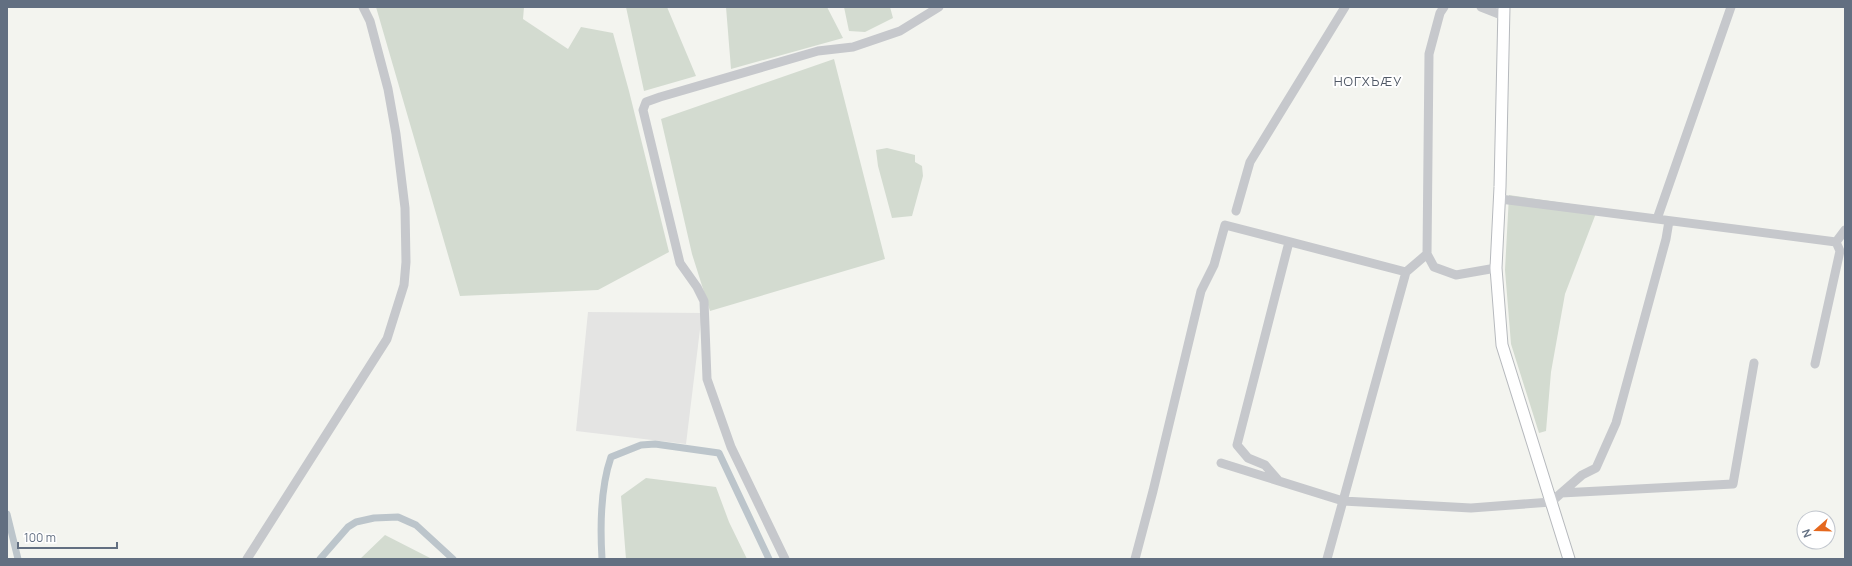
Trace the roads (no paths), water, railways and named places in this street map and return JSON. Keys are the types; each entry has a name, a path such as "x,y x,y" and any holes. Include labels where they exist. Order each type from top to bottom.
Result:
{"main road":[{"path":"1504,11 1500,199 1496,268 1502,344 1569,559"}],"street":[{"path":"247,559 387,339 404,285 406,262 405,208 396,134 388,89 370,21 363,7"},
{"path":"785,559 731,447 707,378 704,301 697,287 680,263 643,110 646,102 660,97 818,51 853,47 900,31 939,7"},
{"path":"1236,211 1250,162 1345,7"},
{"path":"1444,7 1440,14 1429,54 1427,254 1434,267 1456,275 1496,268"},
{"path":"1481,7 1504,11"},
{"path":"1657,219 1731,7"},
{"path":"1500,199 1836,242"},
{"path":"1221,463 1343,501 1471,508 1551,502 1582,476 1596,468 1616,422 1666,239 1669,221"},
{"path":"1135,559 1153,491 1201,291 1214,265 1225,225 1406,272"},
{"path":"1836,242 1845,230"},
{"path":"1278,481 1264,465 1248,458 1237,445 1289,242"},
{"path":"1815,364 1840,251 1836,242"},
{"path":"1327,559 1406,272 1427,254"},
{"path":"1561,494 1733,484 1754,363"}],"waterway":[{"path":"602,559 601,534 603,495 607,469 611,457 641,445 655,444 719,453 769,559"},
{"path":"7,514 18,559"},
{"path":"320,559 348,527 356,522 374,518 398,517 416,525 453,559"}],"district":[{"name":"НОГХЪÆУ","path":"1368,81"}]}
